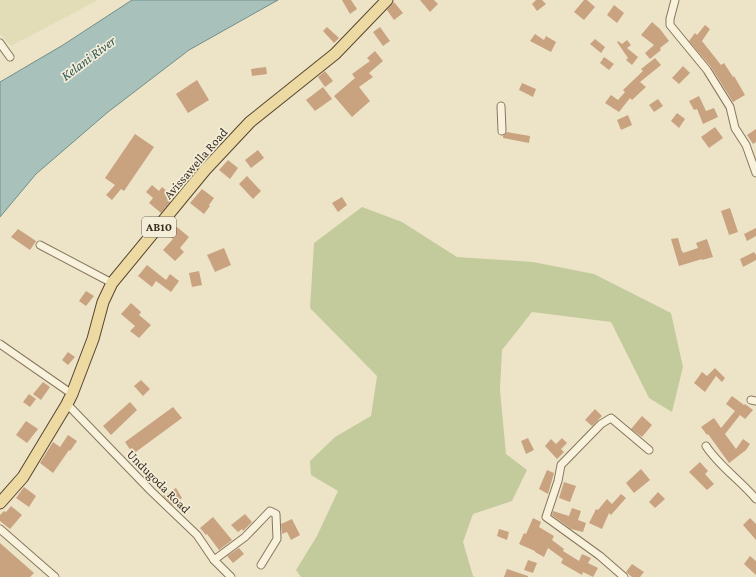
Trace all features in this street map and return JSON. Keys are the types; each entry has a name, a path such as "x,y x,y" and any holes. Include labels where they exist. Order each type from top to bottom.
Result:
{"main road":[{"name":"Avissawella Road","path":"0,504 23,477 67,404 93,339 103,302 112,283 205,170 250,122 335,54 387,0"}],"street":[{"path":"675,0 670,25 707,70 730,107 735,128 746,145 756,173"},
{"path":"0,43 10,57"},
{"path":"501,106 502,131"},
{"path":"40,245 112,283"},
{"path":"0,344 72,394"},
{"name":"Undugoda Road","path":"67,404 151,491 197,535 214,560 231,577"},
{"path":"624,577 600,556 546,517 558,481 561,465 601,424 611,418 649,450"},
{"path":"706,446 756,499"},
{"path":"214,560 245,537 270,511 276,514 277,539 261,565"},
{"path":"0,529 55,577"}],"shaded area":[{"path":"0,0 98,0 11,46 0,34"}],"green space":[{"path":"362,207 402,222 457,257 533,262 594,274 671,313 683,367 672,412 649,398 611,322 532,312 502,350 500,390 506,454 527,470 512,501 473,514 463,542 473,576 475,577 301,577 296,570 317,536 338,491 311,475 310,461 335,437 371,416 377,376 310,308 314,243"}],"water":[{"name":"Kelani River","path":"132,0 278,0 189,50 108,112 36,174 0,217 0,82 63,45"}],"building":[{"path":"342,0 351,0 357,9 350,14"},
{"path":"420,0 434,0 438,4 430,12"},
{"path":"536,0 542,0 546,4 537,11 532,4"},
{"path":"584,0 587,0 595,7 584,20 574,12"},
{"path":"394,2 403,13 394,20 387,10"},
{"path":"614,5 624,13 617,23 607,15"},
{"path":"652,22 660,29 669,41 650,59 645,53 654,45 641,35"},
{"path":"705,25 710,29 702,41 721,65 724,63 733,77 734,76 745,95 733,102 711,67 689,41 695,33 697,35"},
{"path":"327,27 339,38 334,43 323,31"},
{"path":"380,27 390,41 383,46 373,32"},
{"path":"535,34 544,40 546,36 556,42 551,52 530,41"},
{"path":"595,39 605,47 601,53 590,44"},
{"path":"627,40 631,45 627,48 638,57 632,65 626,60 628,58 617,42 618,41 622,44"},
{"path":"375,51 383,61 369,73 373,77 359,87 370,101 352,117 334,96 355,78 352,74 370,61 367,58"},
{"path":"604,57 614,64 609,70 600,63"},
{"path":"655,58 661,65 640,82 646,87 632,100 630,98 619,112 605,103 611,95 618,100 625,92 623,90 643,71 641,69"},
{"path":"683,66 690,73 679,84 672,78"},
{"path":"266,67 267,74 252,76 251,69"},
{"path":"325,71 333,81 325,87 318,77"},
{"path":"197,80 209,100 188,113 176,94"},
{"path":"522,83 536,89 533,97 519,90"},
{"path":"323,87 332,99 315,111 306,100"},
{"path":"699,96 706,111 714,108 718,117 703,124 697,109 694,110 689,101"},
{"path":"658,99 663,106 654,112 649,105"},
{"path":"677,113 685,119 679,128 671,121"},
{"path":"628,115 632,125 621,130 617,120"},
{"path":"715,127 723,138 709,148 701,137"},
{"path":"756,129 756,142 753,144 747,135"},
{"path":"507,132 530,136 529,143 503,138"},
{"path":"135,134 154,147 124,191 121,189 112,200 106,195 115,185 105,178"},
{"path":"258,150 264,158 251,168 245,160"},
{"path":"228,160 238,168 230,179 219,170"},
{"path":"247,176 261,191 253,199 239,184"},
{"path":"152,185 159,191 162,187 174,197 161,213 149,203 153,198 146,192"},
{"path":"202,189 214,198 204,214 190,203"},
{"path":"342,197 347,205 338,212 332,203"},
{"path":"730,208 738,232 729,235 721,211"},
{"path":"177,227 189,237 180,248 184,252 175,261 163,250 173,239 169,236"},
{"path":"756,228 756,236 747,241 744,234"},
{"path":"18,229 36,241 30,250 11,237"},
{"path":"678,238 683,253 698,248 696,243 707,239 713,257 679,266 671,239"},
{"path":"224,248 231,265 215,272 207,255"},
{"path":"754,252 756,255 756,260 743,267 740,259"},
{"path":"147,265 166,280 170,274 179,281 171,292 156,281 152,287 138,276"},
{"path":"199,271 202,285 192,287 189,273"},
{"path":"86,291 94,296 86,306 79,301"},
{"path":"131,303 141,312 139,315 151,325 139,338 130,331 135,326 121,314"},
{"path":"68,352 75,357 68,365 62,360"},
{"path":"715,368 725,378 722,382 716,376 705,392 694,383 702,372 707,376"},
{"path":"141,380 150,389 143,396 134,386"},
{"path":"43,382 50,387 41,400 33,394"},
{"path":"29,394 36,399 30,407 23,402"},
{"path":"732,396 753,410 745,419 740,415 725,434 736,449 743,439 750,444 746,450 729,463 708,434 707,435 701,427 714,418 721,428 735,411 726,404"},
{"path":"130,402 137,410 111,435 103,426"},
{"path":"173,407 182,418 133,454 125,442"},
{"path":"595,409 602,416 592,426 585,420"},
{"path":"642,416 652,425 642,437 631,429"},
{"path":"26,421 38,429 27,443 16,435"},
{"path":"68,435 77,441 53,473 40,463 53,442 60,447"},
{"path":"528,438 534,450 526,454 521,441"},
{"path":"562,438 567,443 561,449 564,452 557,459 545,446 551,439 556,444"},
{"path":"700,462 708,471 705,474 714,484 707,490 689,472"},
{"path":"641,469 650,480 634,493 626,483"},
{"path":"547,470 554,473 548,494 539,489"},
{"path":"564,482 576,486 570,502 559,498"},
{"path":"24,487 36,496 29,507 16,498"},
{"path":"176,488 182,498 172,505 163,496"},
{"path":"658,492 665,499 655,508 649,502"},
{"path":"621,494 626,498 611,515 609,513 602,529 589,523 596,509 598,510 607,499 612,504"},
{"path":"11,506 22,515 10,529 0,521 0,515 4,511 6,512"},
{"path":"572,508 581,511 578,520 586,523 583,532 571,529 552,515 553,511 569,516"},
{"path":"245,514 252,522 243,531 242,529 238,532 231,525"},
{"path":"213,517 232,540 219,550 207,534 206,535 200,528"},
{"path":"533,518 541,522 539,527 554,536 552,540 564,549 563,551 579,561 582,554 591,558 588,563 598,568 593,577 583,572 582,575 561,563 563,559 548,548 544,557 519,544 524,533 526,534"},
{"path":"750,518 756,524 756,540 743,525"},
{"path":"292,519 300,535 291,540 287,532 282,534 281,524"},
{"path":"499,529 509,532 507,540 497,536"},
{"path":"0,543 34,573 30,577 0,577"},
{"path":"239,548 244,554 233,563 227,556"},
{"path":"750,556 756,561 756,575 744,564"},
{"path":"528,560 537,563 533,573 524,570"},
{"path":"632,564 644,572 640,577 632,577 626,572"},
{"path":"507,569 528,576 528,577 504,577"}]}
